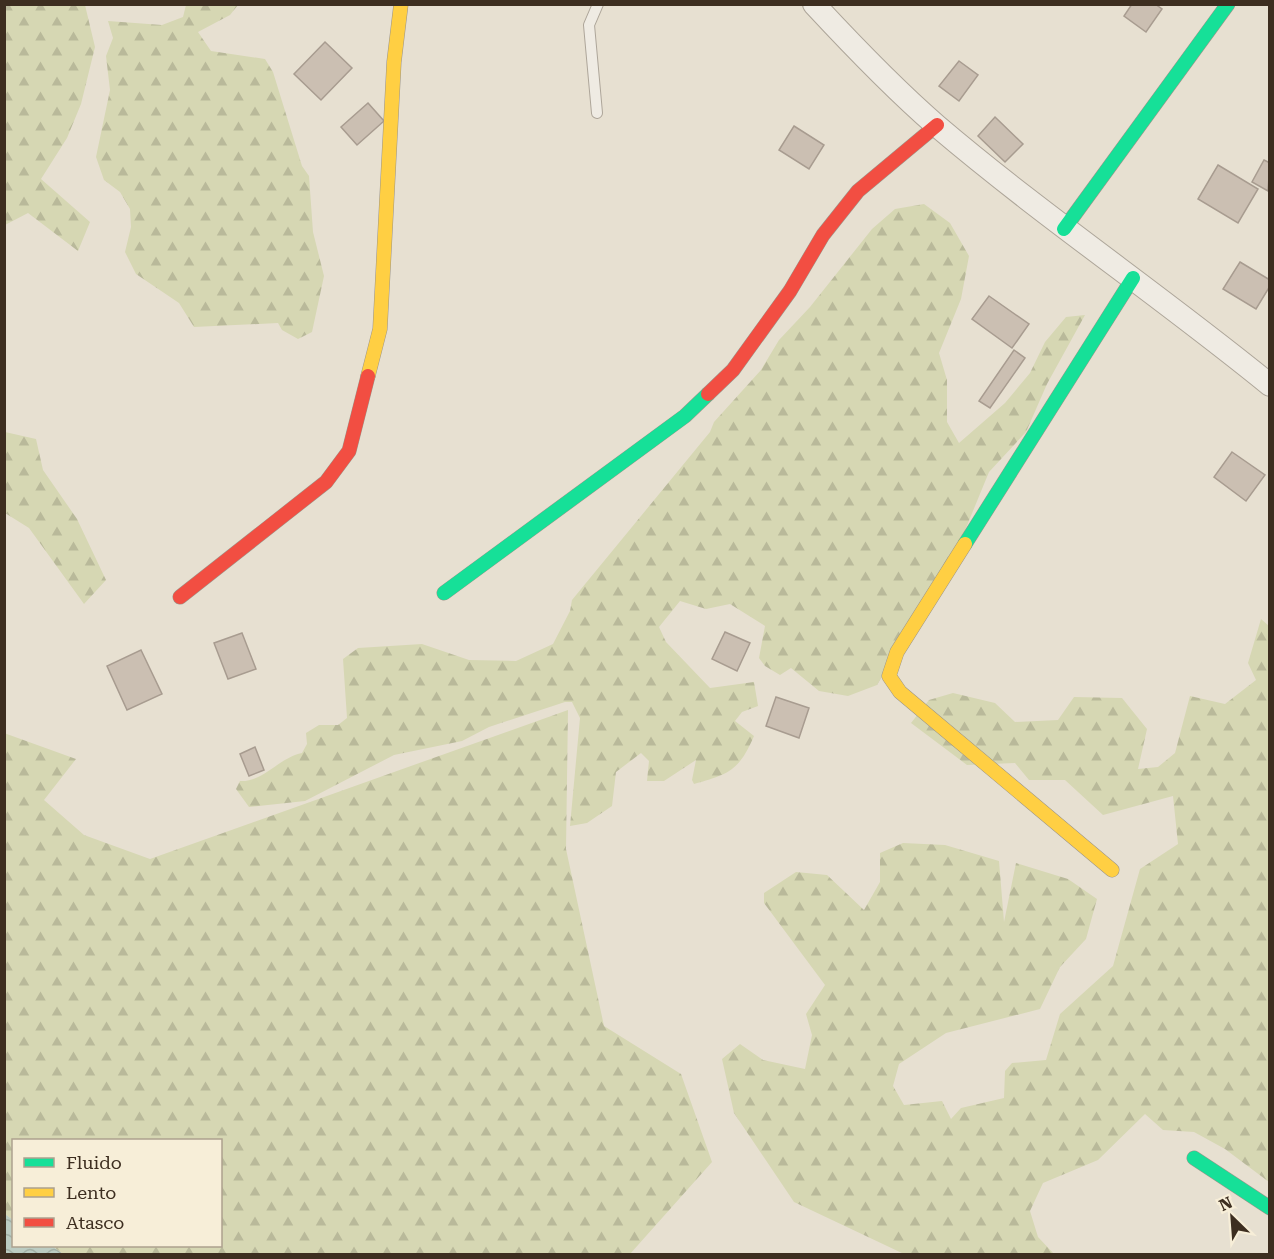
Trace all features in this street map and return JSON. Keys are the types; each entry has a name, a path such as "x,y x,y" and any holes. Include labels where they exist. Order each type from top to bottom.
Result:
{"street":[{"path":"180,597 326,482 349,451 380,329 393,62 401,4"},
{"path":"814,4 883,78 937,125 1064,229 1133,278 1269,385"},
{"path":"1064,229 1228,4"},
{"path":"444,593 685,416 733,370 790,291 823,235 858,191 937,125"},
{"path":"1112,870 900,692 889,676 897,652 1133,278"},
{"path":"1194,1158 1269,1208"}],"lane":[{"path":"597,113 589,25 598,4"}],"green space":[{"path":"5,4 85,5 95,47 81,104 67,138 41,179 90,222 78,251 28,213 5,225"},
{"path":"186,5 238,5 230,15 198,32 211,51 265,59 273,72 302,166 309,176 313,232 324,276 312,332 298,339 282,330 278,323 194,327 179,303 136,274 125,252 131,227 130,209 120,192 104,180 96,157 110,90 106,56 113,38 108,21 162,25 183,17"},
{"path":"924,204 950,223 969,256 961,299 939,353 947,380 947,422 959,443 1005,403 1030,373 1045,342 1066,317 1085,315 1047,384 1026,432 989,472 959,545 877,685 848,696 819,691 791,668 780,675 765,666 759,658 765,626 730,604 706,609 680,601 659,627 666,642 710,688 754,682 758,706 742,712 735,721 754,736 738,764 724,774 694,784 692,780 696,760 664,781 647,781 649,761 641,753 616,772 612,806 587,823 570,826 580,718 572,702 565,702 489,727 462,741 394,755 305,801 249,807 236,789 240,781 256,778 302,753 307,744 306,733 319,725 338,725 347,718 343,659 358,648 422,644 469,660 516,661 553,644 570,611 572,600 710,432 714,422 761,370 779,340 810,307 872,229 895,209"},
{"path":"5,432 36,439 43,470 77,519 106,580 84,604 29,528 5,513"},
{"path":"1261,619 1269,626 1269,1182 1225,1149 1194,1132 1163,1130 1145,1114 1098,1160 1043,1183 1030,1211 1038,1237 1054,1254 904,1254 794,1202 734,1113 722,1059 740,1044 763,1060 805,1069 812,1035 806,1014 825,985 764,903 764,893 796,872 827,875 864,910 880,882 880,853 903,843 945,845 999,861 1004,922 1016,863 1068,879 1097,899 1086,939 1060,967 1040,1009 946,1033 899,1064 893,1086 904,1105 942,1101 951,1119 961,1108 1004,1098 1005,1071 1012,1063 1046,1060 1060,1014 1113,966 1140,869 1178,844 1173,796 1103,815 1065,780 1029,780 1015,763 967,765 911,723 929,700 953,693 995,703 1015,722 1058,720 1074,697 1122,698 1147,729 1138,769 1158,767 1175,753 1190,696 1225,704 1256,680 1248,663"},
{"path":"568,710 566,849 604,1026 681,1074 712,1162 630,1254 63,1254 53,1247 222,1247 222,1139 12,1139 12,1219 5,1214 4,733 76,759 44,800 84,835 150,859"}],"water":[{"path":"5,1214 12,1219 12,1247 53,1247 63,1254 5,1254"}],"building":[{"path":"1132,4 1155,4 1162,9 1146,32 1124,16"},
{"path":"325,42 352,68 321,100 294,74"},
{"path":"959,61 978,75 959,101 939,86"},
{"path":"368,103 384,121 357,145 341,127"},
{"path":"995,117 1023,144 1005,162 978,136"},
{"path":"794,126 824,145 809,169 779,150"},
{"path":"1264,160 1270,163 1268,191 1252,182"},
{"path":"1218,165 1258,189 1238,223 1198,199"},
{"path":"1240,262 1270,280 1270,286 1256,309 1223,289"},
{"path":"989,296 1029,324 1012,348 972,319"},
{"path":"1014,350 1025,358 990,408 979,401"},
{"path":"1232,452 1265,475 1246,501 1214,477"},
{"path":"725,632 750,643 737,671 712,659"},
{"path":"242,633 256,669 228,679 214,643"},
{"path":"141,650 162,694 127,710 107,666"},
{"path":"776,697 809,708 799,738 766,726"},
{"path":"255,747 264,770 249,776 240,754"}],"traffic: fast":[{"path":"1064,229 1228,4"},
{"path":"965,544 1133,278"},
{"path":"444,593 685,416 708,394"},
{"path":"1194,1158 1270,1208"}],"traffic: slow":[{"path":"368,376 380,329 394,62 401,4"},
{"path":"965,544 897,652 889,676 900,692 1112,870"}],"traffic: jam":[{"path":"708,394 733,370 790,291 823,235 858,191 937,125"},
{"path":"180,597 326,482 349,451 368,376"}]}
